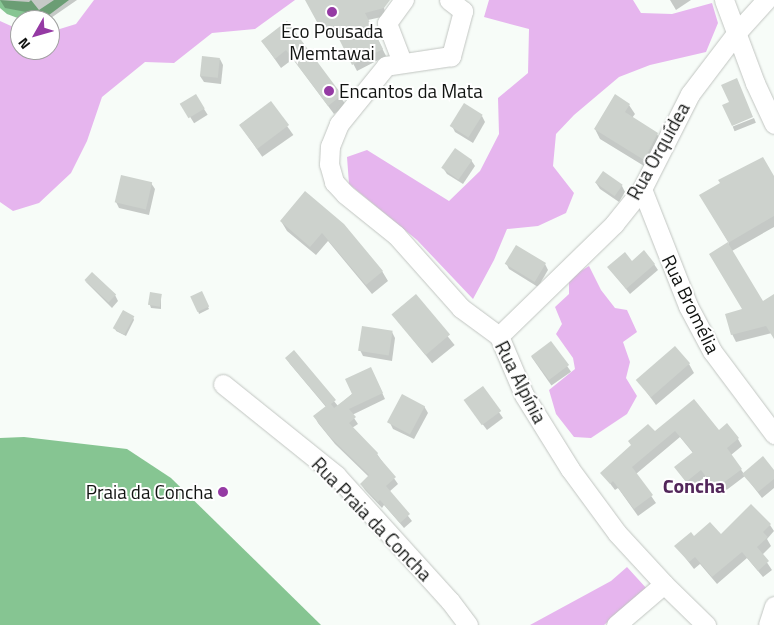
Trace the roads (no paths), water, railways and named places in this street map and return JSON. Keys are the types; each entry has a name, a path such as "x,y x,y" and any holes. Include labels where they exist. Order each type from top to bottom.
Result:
{"street":[{"path":"402,62 386,24 404,0"},
{"name":"Rua Alpínia","path":"449,0 463,11 451,56 402,62 386,66 339,124 330,146 329,164 334,182 345,194 396,235 461,308 499,336 524,396 570,469 617,533 664,584 706,625"},
{"path":"724,0 755,83 774,124"},
{"name":"Rua Orquídea","path":"499,336 614,224 642,189 690,94 736,32 766,0"},
{"name":"Rua Bromélia","path":"642,189 688,306 712,351 774,434"},
{"name":"Rua Praia da Concha","path":"223,384 336,476 450,601 468,625"},
{"path":"616,625 664,584"},
{"path":"768,625 774,606"}],"place":[{"name":"Eco Pousada Memtawai","path":"332,12"},
{"name":"Encantos da Mata","path":"329,91"},
{"name":"Praia da Concha","path":"223,492"}],"district":[{"name":"Concha","path":"694,485"}]}
